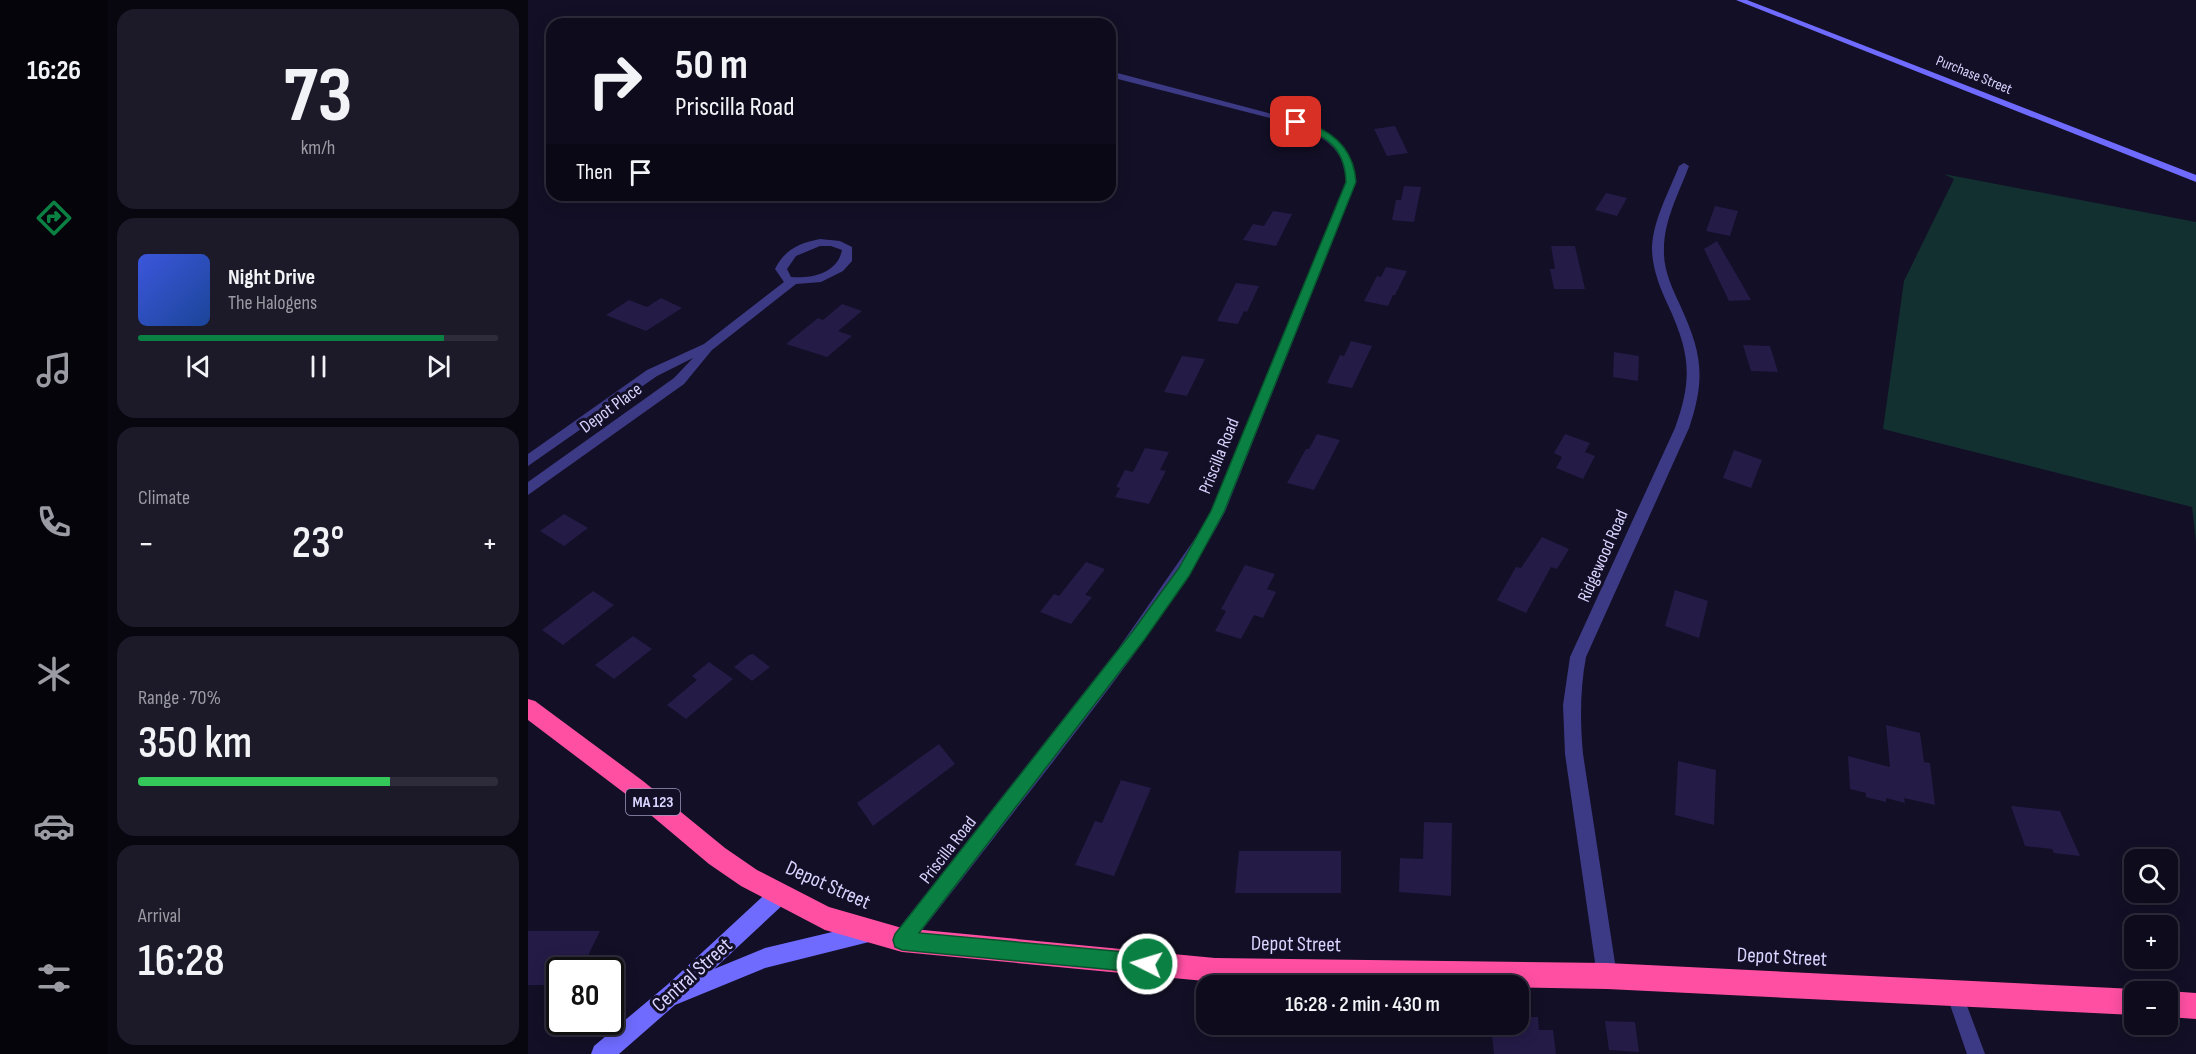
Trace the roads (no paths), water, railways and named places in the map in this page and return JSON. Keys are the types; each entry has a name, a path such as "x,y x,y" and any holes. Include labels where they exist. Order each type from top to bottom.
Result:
{"highway":[{"name":"Depot Street","path":"528,708 635,788 749,878 825,918 902,940 1215,970 1607,976 2124,1002"},
{"path":"2178,1005 2196,1006"}],"street":[{"name":"Purchase Street","path":"1740,0 2196,179"},
{"name":"Priscilla Road","path":"902,940 1130,647 1196,551 1218,512 1351,182 1350,165 1342,151 1332,139 1316,129 1116,76"},
{"name":"Ridgewood Road","path":"1607,976 1574,754 1571,717 1572,685 1578,657 1682,428 1695,390 1695,356 1663,281 1658,249 1659,236 1684,166"},
{"name":"Depot Place","path":"528,461 652,373 674,360 708,346 793,281 817,279 839,269 846,261 848,249 828,243 798,250 785,259 781,269 786,279 793,281"},
{"name":"Depot Place","path":"528,490 679,381 695,365 708,346"},
{"name":"Central Street","path":"602,1054 663,1002 780,894"},
{"path":"663,1002 765,958 871,932"}],"lane":[{"path":"1954,993 1976,1054"}]}
